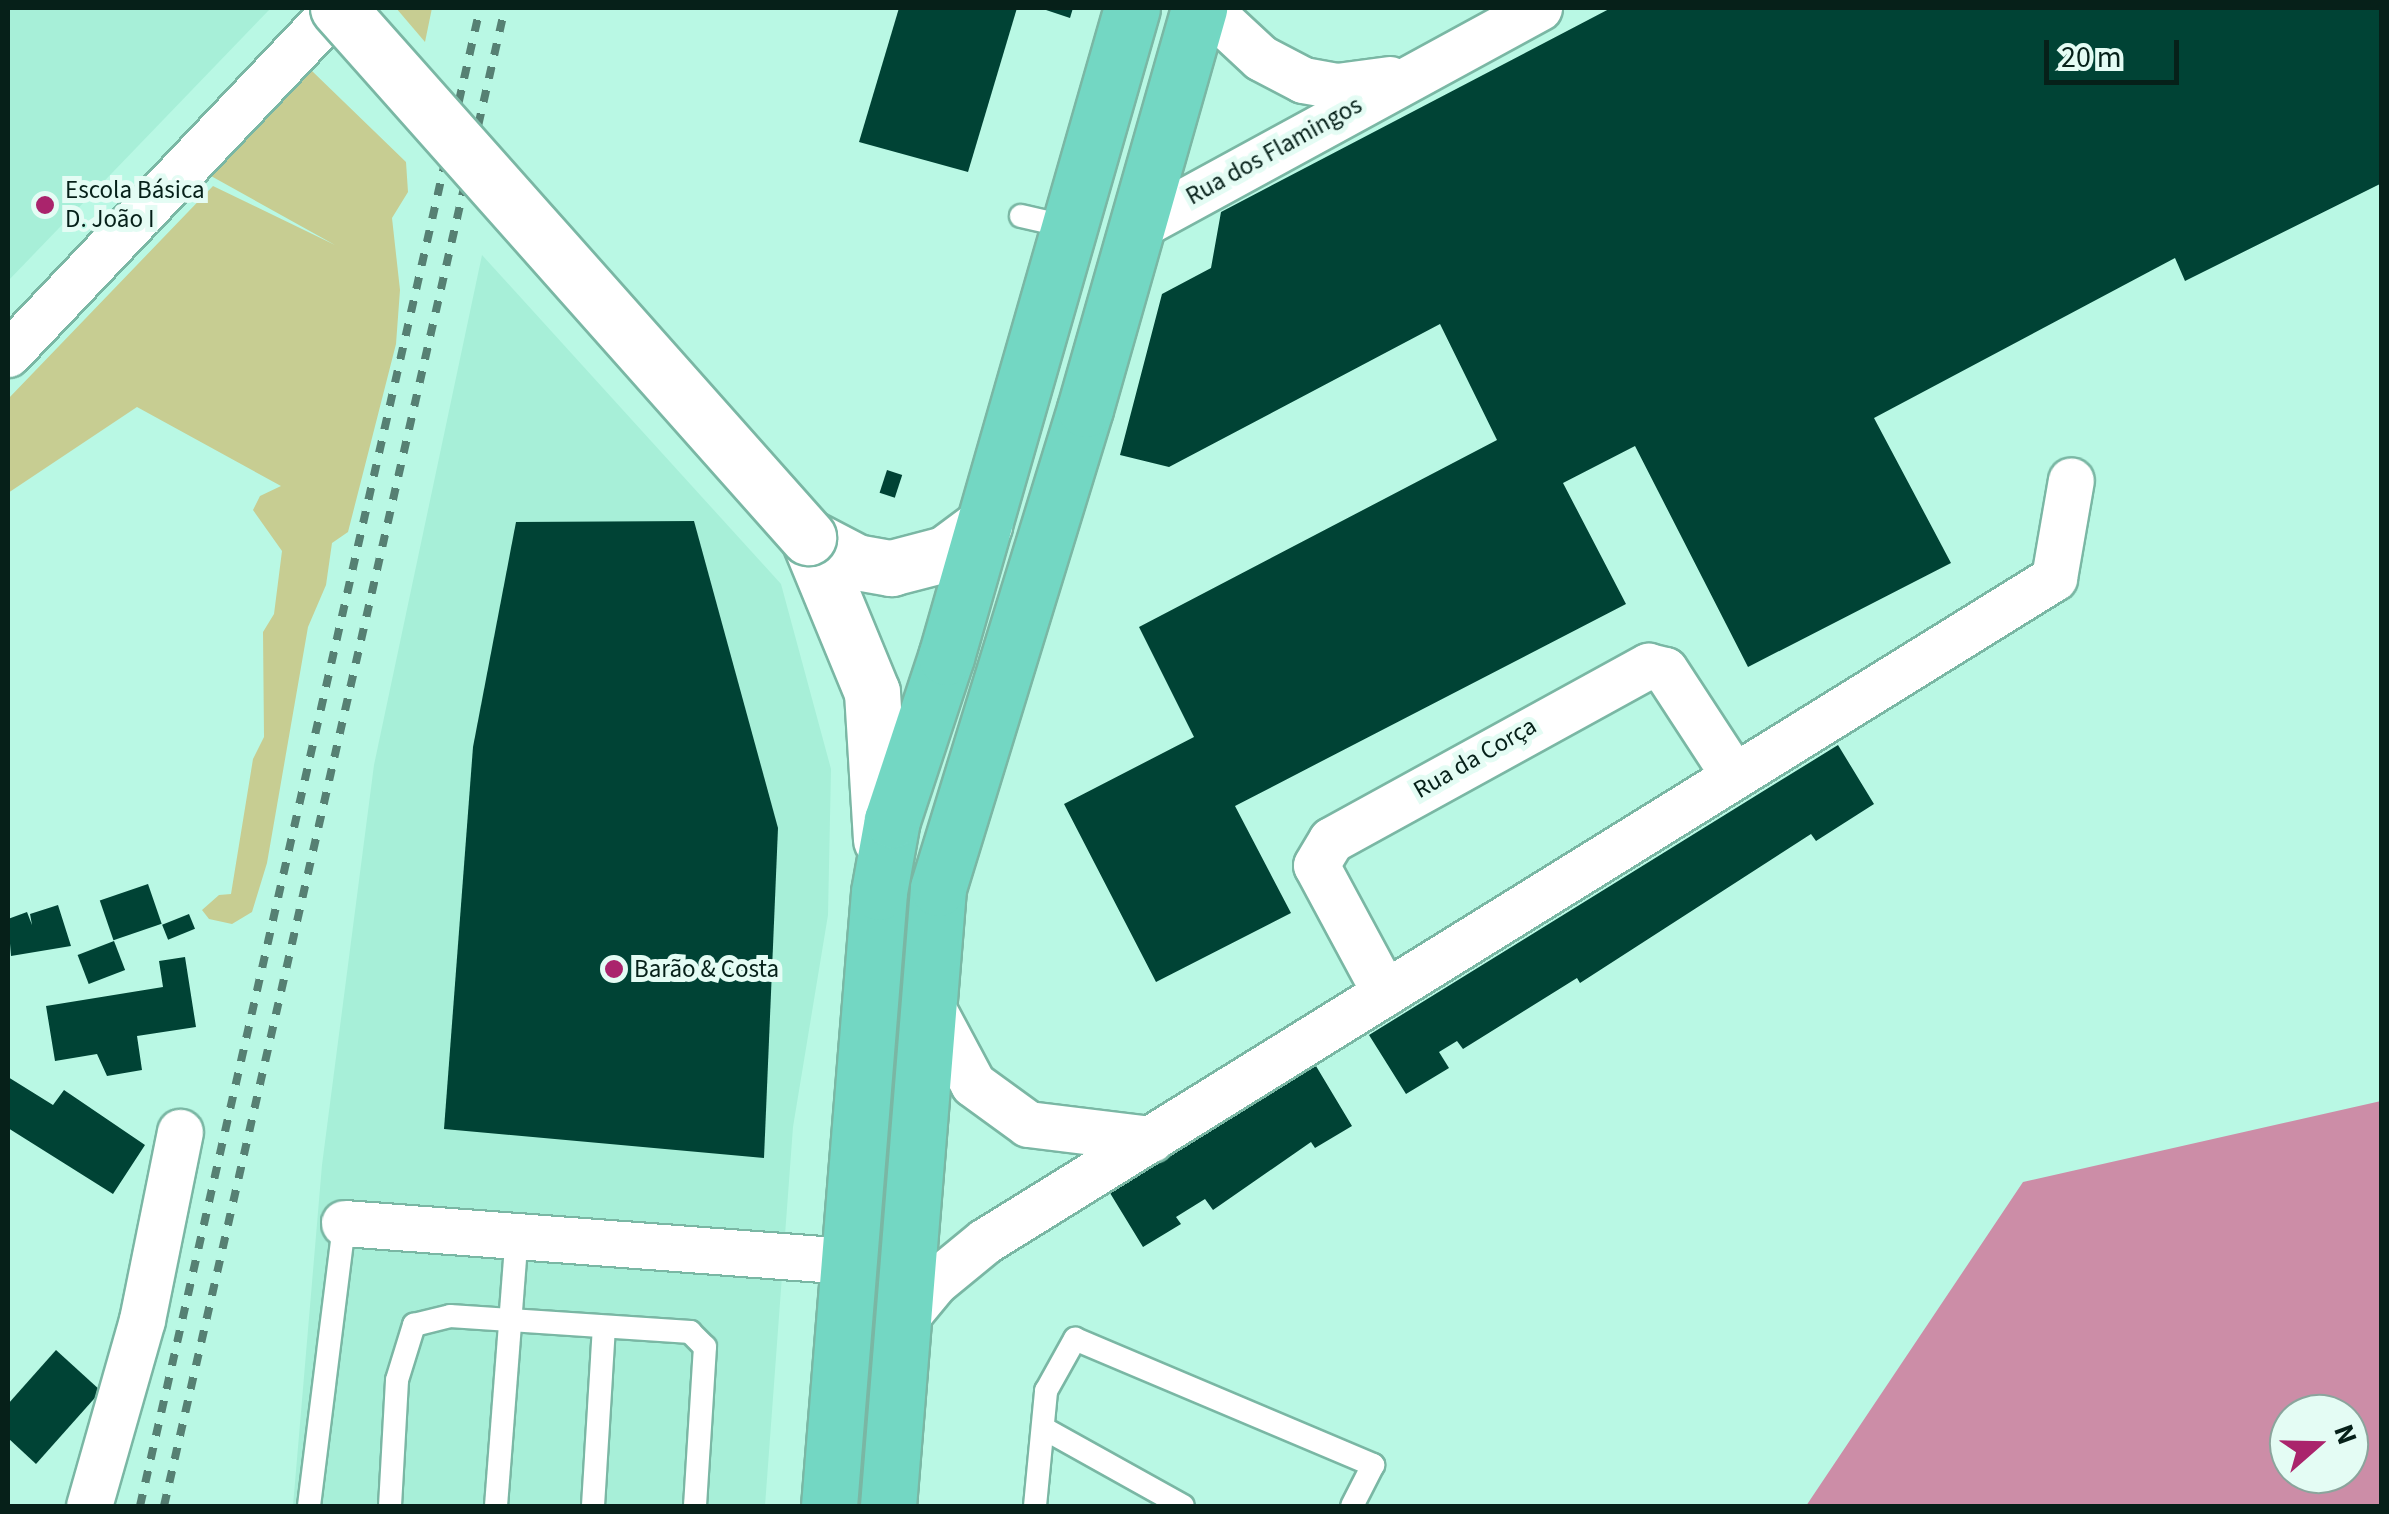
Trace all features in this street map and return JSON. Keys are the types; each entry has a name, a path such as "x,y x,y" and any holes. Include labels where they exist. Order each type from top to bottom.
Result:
{"main road":[{"path":"337,8 808,537 872,692 883,792 879,892 829,1506"},
{"path":"879,892 892,820 984,525 1045,222 1132,8"},
{"path":"888,1506 930,930 960,805 1200,8"},
{"path":"808,537 856,562 891,568 933,560 984,525"}],"street":[{"path":"8,354 337,8"},
{"name":"Rua dos Flamingos","path":"1218,8 1220,21 1261,58 1302,80 1337,86 1412,76"},
{"name":"Rua dos Flamingos","path":"1137,227 1538,8"},
{"path":"902,1322 953,1264 2054,578 2070,480"},
{"name":"Rua da Corça","path":"1385,994 1316,865 1331,840 1648,666 1665,670 1734,776"},
{"path":"925,994 973,1084 1028,1124 1151,1139"},
{"path":"90,1506 142,1320 180,1132"},
{"path":"344,1223 848,1262"}],"lane":[{"path":"309,1506 344,1223"},
{"path":"496,1506 517,1236"},
{"path":"390,1506 398,1380 414,1325 450,1316 509,1323 690,1332 705,1347 695,1506"},
{"path":"593,1506 604,1328"},
{"path":"1035,1506 1046,1392 1075,1339 1373,1465 1352,1506"},
{"path":"1043,1428 1183,1506"}],"shaded area":[{"name":"Escola Básica D. João I","path":"8,8 269,10 8,281"},
{"path":"396,8 432,8 425,42"},
{"path":"312,71 406,162 408,192 392,218 400,290 396,344 348,532 332,543 326,585 308,627 267,863 252,912 232,924 209,919 202,910 219,895 231,894 253,759 264,737 263,632 274,614 282,551 253,510 260,496 281,486 137,407 8,493 8,399 213,186 335,245 211,176"},
{"path":"482,255 781,584 831,769 828,915 793,1127 765,1506 293,1506 322,1165 374,765"},
{"path":"2381,1101 2381,1506 1806,1506 2023,1182"}],"building":[{"path":"899,8 1017,8 968,172 859,142"},
{"path":"1040,8 1073,8 1070,18"},
{"path":"1611,8 2382,8 2382,183 2185,281 2175,258 1874,418 1951,563 1748,667 1635,446 1563,483 1626,604 1235,806 1291,913 1156,982 1064,804 1194,737 1139,627 1497,440 1440,324 1169,467 1120,455 1162,294 1211,268 1221,212"},
{"path":"887,470 902,475 895,498 880,493"},
{"name":"Barão & Costa","path":"694,521 778,828 764,1158 444,1129 473,747 516,522"},
{"path":"1838,745 1874,804 1816,841 1811,834 1580,983 1577,978 1463,1049 1457,1041 1439,1052 1449,1068 1406,1094 1369,1035"},
{"path":"148,884 162,924 113,940 100,901"},
{"path":"58,905 71,946 11,956 8,919 27,912 32,925 30,914"},
{"path":"189,914 195,929 168,940 162,925"},
{"path":"114,941 125,970 89,984 78,955"},
{"path":"185,957 196,1027 137,1036 142,1070 107,1076 97,1054 55,1061 46,1006 163,987 159,961"},
{"path":"1316,1066 1352,1126 1315,1148 1311,1142 1213,1210 1205,1199 1176,1217 1181,1224 1143,1247 1110,1193"},
{"path":"8,1077 53,1105 64,1090 145,1145 113,1194 8,1128"},
{"path":"56,1350 101,1391 36,1464 8,1438 8,1404"}],"railway":[{"path":"140,1506 480,8"},
{"path":"164,1506 505,8"}],"place":[{"name":"Escola Básica D. João I","path":"45,205"},
{"name":"Barão & Costa","path":"614,969"}]}
